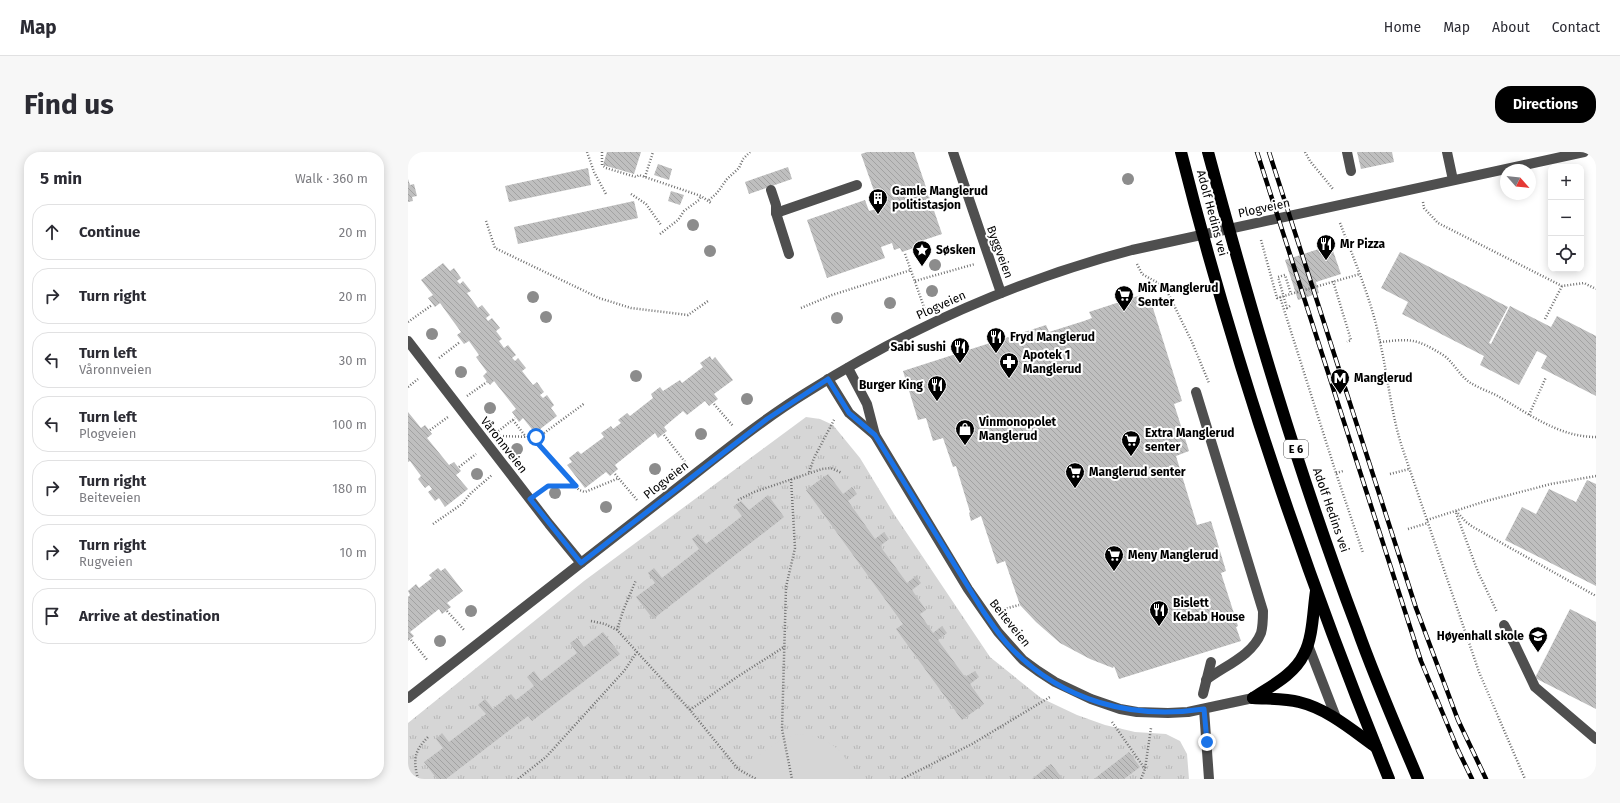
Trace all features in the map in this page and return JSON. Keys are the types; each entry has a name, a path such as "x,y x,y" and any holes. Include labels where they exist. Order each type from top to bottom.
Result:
{"highway":[{"name":"Adolf Hedins vei","path":"1181,152 1229,326 1251,399 1316,589 1389,779"},
{"name":"Adolf Hedins vei","path":"1208,152 1255,322 1320,523 1356,628 1418,779"},
{"name":"E 6","path":"1253,698 1289,673 1304,655 1308,645 1316,589"},
{"path":"1253,698 1298,701 1324,711 1376,747"}],"street":[{"name":"Byggveien","path":"953,152 1001,293"},
{"path":"1347,152 1351,171"},
{"path":"1447,152 1453,180"},
{"name":"Plogveien","path":"408,698 767,419 828,379 896,341 1001,293 1070,268 1132,250 1584,152"},
{"path":"776,213 857,186"},
{"path":"771,190 776,205 776,213 789,254"},
{"name":"Våronnveien","path":"408,341 455,404 581,563"},
{"name":"Beiteveien","path":"848,368 867,404 875,435 983,611 998,632 1023,660 1055,682 1075,693 1113,706 1137,712 1188,712 1253,698"},
{"name":"Beiteveien","path":"828,379 849,413 875,435"},
{"path":"1196,392 1263,611 1263,625 1255,643 1240,657 1217,671 1206,680"},
{"path":"1504,625 1535,687 1596,739"},
{"path":"1308,645 1337,720"},
{"path":"1203,694 1211,662"},
{"path":"1204,709 1209,779"}],"path":[{"path":"587,152 594,172 606,194"},
{"path":"602,152 602,165 606,168 636,177 639,175 701,196 710,202 727,179 739,168 743,159 750,152"},
{"path":"645,177 653,152"},
{"path":"1305,152 1310,161 1333,189"},
{"path":"1419,187 1424,208 1438,223 1562,286 1584,283 1596,289"},
{"path":"631,194 646,204 661,225"},
{"path":"660,234 678,220 684,211 699,200 701,196"},
{"path":"486,221 495,248 599,298 631,308 688,315 708,301"},
{"path":"1340,223 1372,310 1380,342 1396,427 1409,469 1479,672 1525,779"},
{"path":"1261,240 1277,298 1360,274"},
{"path":"1132,250 1142,274 1160,284 1168,292 1200,359 1211,388"},
{"path":"905,254 912,270 924,310"},
{"path":"915,281 975,264"},
{"path":"801,308 832,295 912,270"},
{"path":"1290,306 1287,308 1278,277 1285,275 1291,294"},
{"path":"1333,282 1351,340 1347,342"},
{"path":"1545,319 1562,286"},
{"path":"1280,297 1336,473 1364,552"},
{"path":"408,322 432,305"},
{"path":"1380,342 1411,340 1423,343 1446,356 1460,374 1469,382 1496,395 1528,415 1572,435 1596,437"},
{"path":"428,367 460,342"},
{"path":"408,387 420,377"},
{"path":"1528,415 1546,377"},
{"path":"455,404 487,382"},
{"path":"494,435 504,437 540,436 585,404"},
{"path":"714,404 733,426"},
{"path":"430,430 450,415"},
{"path":"808,473 814,458 835,418"},
{"path":"485,442 514,419 526,437"},
{"path":"664,436 686,462"},
{"path":"532,437 579,490 585,492 619,478"},
{"path":"459,467 478,452"},
{"path":"738,500 754,492 808,473 830,468 842,473"},
{"path":"1390,474 1409,469"},
{"path":"1336,473 1343,471"},
{"path":"433,524 462,504 471,493 494,473"},
{"path":"615,474 637,500"},
{"path":"1408,529 1456,511 1551,484 1596,476"},
{"path":"791,479 795,548 786,586 782,729 792,779"},
{"path":"530,499 548,486 576,486"},
{"path":"1456,511 1473,527 1596,596"},
{"path":"1456,511 1478,572 1504,625"},
{"path":"617,630 636,580"},
{"path":"1001,610 1019,605"},
{"path":"448,611 465,631"},
{"path":"591,621 605,624 617,630 690,710 738,769 756,779"},
{"path":"411,640 428,661"},
{"path":"690,710 736,677 784,646"},
{"path":"518,779 546,757 624,671 637,652"},
{"path":"902,779 972,744 1050,697"},
{"path":"1112,722 1145,769"},
{"path":"1141,779 1145,769 1151,728"},
{"path":"418,779 414,764 417,750 429,736"}],"green space":[{"path":"806,417 820,419 833,425 860,458 894,514 990,657 1041,698 1077,715 1105,725 1135,732 1166,734 1180,741 1187,754 1189,779 408,779 408,723 584,581"},
{"path":"799,734 821,739 838,749 849,765 849,779 728,779 738,769 784,738"}],"building":[{"path":"607,152 641,152 634,174 603,165"},
{"name":"Gamle Manglerud politistasjon","path":"867,152 914,152 942,234 924,240 925,244 902,252 900,248 894,250 892,243 881,247 885,258 827,278 807,220 865,200 869,211 880,208 861,154"},
{"path":"1357,152 1392,152 1394,162 1361,169"},
{"path":"658,164 672,169 669,180 654,175"},
{"path":"788,167 792,179 749,194 745,182"},
{"path":"588,168 591,185 509,202 505,186"},
{"path":"408,179 410,185 414,184 417,196 412,197 413,201 408,202"},
{"path":"671,191 684,195 680,205 668,201"},
{"path":"634,201 638,218 518,244 514,227"},
{"path":"1331,245 1341,274 1316,282 1319,293 1298,300 1285,260"},
{"path":"1400,252 1508,307 1489,343 1491,344 1510,306 1551,327 1557,316 1596,336 1596,396 1541,368 1547,356 1537,351 1519,385 1480,365 1484,356 1402,314 1408,302 1381,288"},
{"path":"443,263 450,271 454,268 461,278 457,281 460,284 463,281 471,291 467,293 478,308 482,305 490,315 486,318 488,321 492,318 500,328 496,331 502,339 499,341 504,348 508,345 516,355 512,358 515,361 518,358 526,368 522,371 533,385 537,382 544,392 540,395 543,398 547,395 554,405 551,408 557,416 535,433 523,418 519,422 512,412 516,409 494,381 490,385 483,376 487,372 476,357 479,355 469,341 464,344 457,335 461,332 440,303 435,307 428,298 433,295 421,280"},
{"name":"Manglerud senter","path":"1141,295 1145,307 1152,305 1182,401 1174,404 1189,451 1176,456 1197,525 1211,521 1226,571 1221,573 1238,626 1236,627 1241,641 1119,679 1114,666 1113,668 1090,659 1060,643 1036,622 1020,605 1005,561 997,564 981,516 971,521 970,512 956,466 953,467 943,438 933,441 926,418 918,420 903,371 1046,325 1049,332 1084,321 1092,318 1089,312"},
{"path":"710,356 712,360 715,357 733,380 714,394 718,399 709,406 705,401 687,415 683,411 664,427 667,431 658,438 655,433 615,465 618,469 610,476 606,472 585,488 567,465 572,462 569,458 578,451 581,454 604,437 601,433 611,426 613,429 621,423 618,420 627,413 630,416 653,398 651,394 660,387 663,391 680,380 682,383 703,367 700,363"},
{"path":"408,412 421,428 425,425 432,434 427,438 449,465 454,462 461,471 456,475 468,489 445,507 439,498 435,501 428,492 432,489 429,485 425,488 418,479 421,476 410,461 408,462"},
{"path":"828,474 843,494 852,487 857,494 848,501 875,539 884,532 889,539 880,546 907,583 916,576 921,583 912,590 926,610 920,614 933,633 942,626 947,633 938,640 965,677 975,671 979,677 970,684 984,704 962,720 896,629 903,624 806,490"},
{"path":"1587,480 1596,484 1596,586 1505,540 1522,507 1536,514 1549,489 1576,502"},
{"path":"768,495 784,517 653,619 636,597 655,583 648,573 654,568 662,578 699,549 692,539 698,534 706,544 742,516 734,506 741,501 749,510"},
{"path":"438,568 441,571 445,568 463,591 447,603 451,607 442,614 439,609 410,632 414,636 408,641 408,597 410,595 408,591 416,584 419,588 432,578 429,575"},
{"path":"1570,609 1596,622 1596,709 1535,678"},
{"path":"603,632 620,654 532,721 528,716 446,779 437,779 424,762 443,748 436,739 442,733 449,742 486,714 478,705 485,699 493,709 511,694 516,700 534,686 527,677 534,671 541,681 577,653 570,643 577,638 584,647"},
{"path":"1129,752 1140,767 1124,779 1094,779"},
{"path":"1051,764 1063,779 1032,779"}],"railway":[{"path":"1257,152 1421,661 1458,750 1472,779"},
{"path":"1269,152 1416,608 1458,720 1486,779"}],"place":[{"name":"Gamle Manglerud politistasjon","path":"878,215"},
{"name":"Mr Pizza","path":"1326,261"},
{"name":"Søsken","path":"922,267"},
{"name":"Mix Manglerud Senter","path":"1124,312"},
{"name":"Fryd Manglerud","path":"996,354"},
{"name":"Sabi sushi","path":"960,364"},
{"name":"Apotek 1 Manglerud","path":"1009,379"},
{"name":"Manglerud","path":"1340,395"},
{"name":"Burger King","path":"937,402"},
{"name":"Vinmonopolet Manglerud","path":"965,446"},
{"name":"Extra Manglerud senter","path":"1131,457"},
{"name":"Manglerud senter","path":"1075,489"},
{"name":"Meny Manglerud","path":"1114,572"},
{"name":"Bislett Kebab House","path":"1159,627"},
{"name":"Høyenhall skole","path":"1538,653"}],"route":[{"path":"536,437 532,437 576,486 548,486 530,499 581,563 767,419 828,379 849,413 875,435 968,589 998,632 1023,660 1055,682 1075,693 1105,704 1137,712 1152,713 1188,712 1204,709 1207,742"}]}
